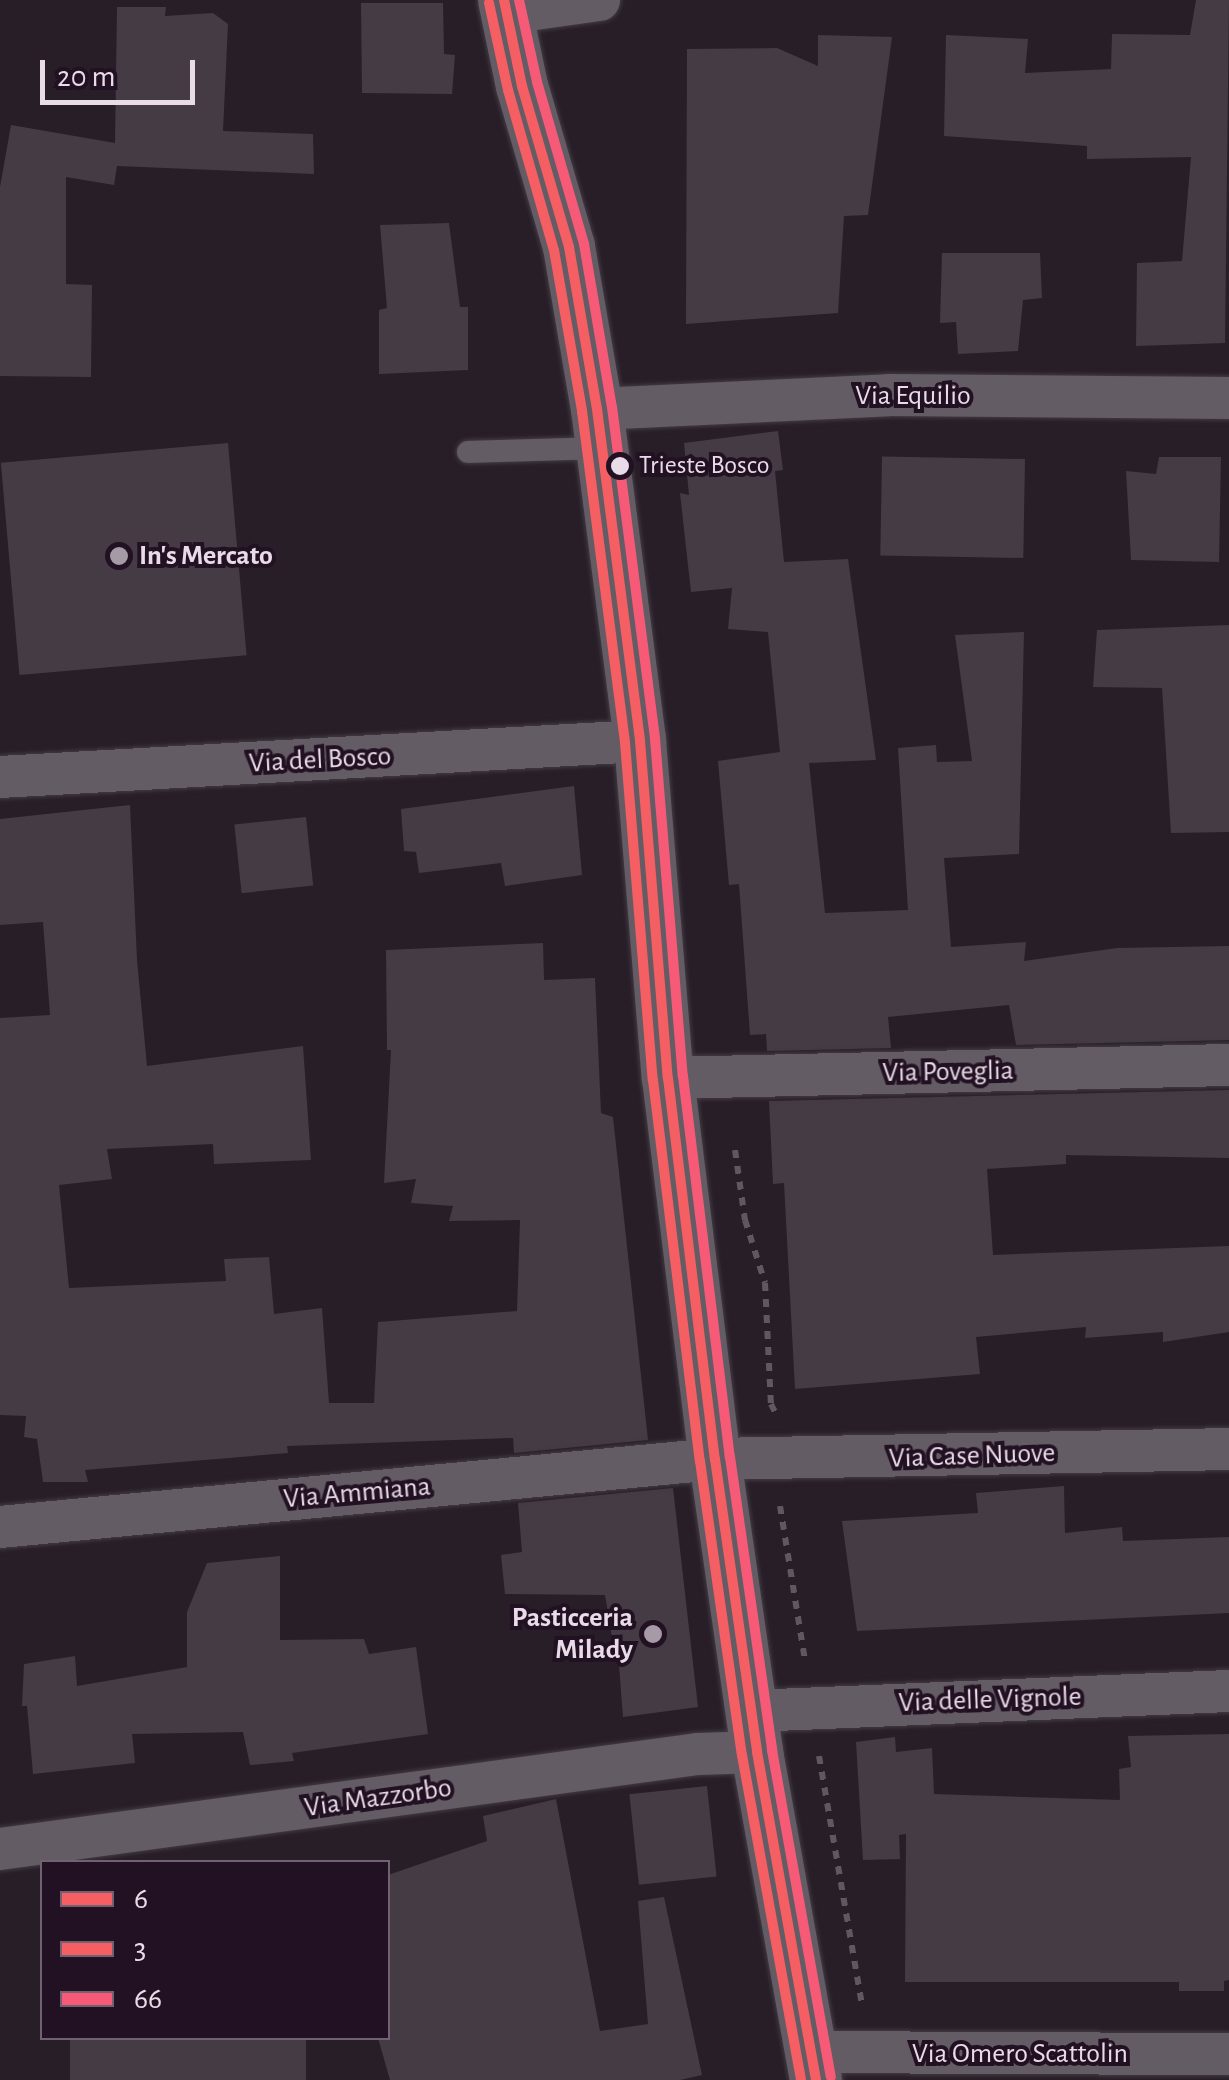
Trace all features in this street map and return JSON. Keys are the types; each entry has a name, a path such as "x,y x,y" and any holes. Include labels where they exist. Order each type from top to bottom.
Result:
{"street":[{"path":"600,0 506,6 522,86 569,246 599,429 640,740 668,1078 715,1459 755,1731 814,2066"},
{"name":"Via Equilio","path":"599,429 889,395 1229,398"},
{"name":"Via del Bosco","path":"0,777 640,740"},
{"name":"Via Poveglia","path":"668,1078 1229,1066"},
{"name":"Via Case Nuove","path":"715,1459 1229,1449"},
{"name":"Via Ammiana","path":"0,1528 715,1459"},
{"name":"Via delle Vignole","path":"755,1731 1229,1690"},
{"name":"Via Mazzorbo","path":"0,1849 698,1754 755,1731"},
{"name":"Via Omero Scattolin","path":"814,2066 1229,2054"}],"lane":[{"path":"468,452 599,429"}],"path":[{"path":"734,1143 745,1220 765,1283 771,1404 780,1418"},
{"path":"779,1501 806,1669"},
{"path":"818,1748 865,2015"}],"building":[{"path":"1196,0 1229,0 1225,343 1136,346 1137,263 1182,261 1191,157 1087,159 1087,146 944,136 946,35 1028,39 1025,73 1111,69 1112,34 1190,35"},
{"path":"361,3 443,3 444,54 455,55 452,94 362,93"},
{"path":"117,7 166,7 165,16 213,13 228,24 223,131 313,134 314,174 117,166 114,185 66,177 66,284 92,285 91,377 0,376 0,187 11,125 115,143"},
{"path":"818,35 892,37 868,215 844,216 838,313 686,324 687,49 777,48 818,66"},
{"path":"449,223 460,307 468,307 468,370 379,374 379,310 387,308 380,225"},
{"path":"942,253 1040,253 1042,298 1023,300 1018,351 958,354 956,322 940,323"},
{"path":"778,431 783,470 775,471 784,562 848,559 876,760 809,763 825,913 908,910 898,748 936,745 937,762 972,761 955,635 1024,632 1019,854 944,858 951,947 1026,942 1024,961 1117,948 1229,946 1229,1040 1016,1045 1009,1005 888,1017 891,1048 767,1051 766,1034 750,1035 739,884 729,885 718,761 780,752 768,632 728,629 732,588 691,592 680,493 689,495 684,443"},
{"name":"In's Mercato","path":"228,443 247,655 19,675 1,463"},
{"path":"882,457 1025,459 1023,558 880,555"},
{"path":"1159,457 1221,457 1219,562 1131,560 1126,471 1156,474"},
{"path":"1229,625 1229,832 1171,833 1162,688 1093,687 1097,630"},
{"path":"574,786 582,875 505,886 501,863 419,873 416,852 404,851 401,809"},
{"path":"130,805 137,960 147,1066 303,1046 311,1160 214,1164 213,1144 107,1149 112,1179 59,1185 69,1288 226,1281 224,1259 269,1257 274,1314 322,1308 329,1403 374,1403 378,1322 517,1311 520,1220 449,1221 453,1206 411,1203 416,1179 384,1183 391,1050 387,1050 386,950 543,943 544,980 595,978 601,1113 613,1117 648,1440 514,1453 513,1438 287,1446 288,1453 85,1470 88,1482 43,1482 37,1439 24,1437 26,1416 0,1415 0,1018 50,1015 43,922 0,925 0,819"},
{"path":"306,817 313,886 242,893 234,825"},
{"path":"1229,1090 1229,1158 1066,1155 1066,1164 987,1169 993,1255 1229,1246 1229,1332 1163,1342 1163,1332 1085,1338 1086,1327 976,1337 980,1374 795,1389 784,1183 773,1184 769,1101"},
{"path":"1064,1486 1065,1533 1122,1527 1123,1541 1229,1537 1229,1613 857,1631 842,1521 978,1513 976,1493"},
{"path":"673,1488 698,1707 623,1717 618,1652 614,1649 605,1595 505,1594 501,1555 522,1552 518,1503"},
{"path":"280,1556 280,1640 364,1639 369,1654 416,1647 428,1734 292,1753 294,1761 250,1765 243,1732 132,1734 135,1763 33,1774 27,1706 22,1706 24,1664 75,1656 77,1686 187,1667 187,1612 207,1563"},
{"path":"1229,1734 1229,1980 1224,1981 1224,1991 1179,1991 1179,1982 905,1982 906,1834 899,1835 900,1859 863,1860 856,1742 895,1737 896,1752 932,1748 934,1794 1120,1800 1119,1769 1131,1767 1128,1736"},
{"path":"707,1786 717,1877 639,1885 629,1794"},
{"path":"556,1799 600,2031 648,2024 638,1901 664,1897 702,2075 680,2080 390,2080 379,2040 390,2040 390,1874 487,1841 483,1816"},
{"path":"70,2040 306,2040 306,2080 70,2080"}],"transit line":[{"name":"6","path":"504,0 522,86 569,247 597,409 640,741 668,1078 715,1459 757,1752 816,2080"},
{"name":"66","path":"519,0 537,82 584,244 612,407 655,739 683,1076 730,1457 772,1750 831,2077"},
{"name":"3","path":"489,3 508,90 554,250 582,411 625,743 653,1080 700,1461 742,1755 801,2080"}],"place":[{"name":"Trieste Bosco","path":"620,466"},
{"name":"In's Mercato","path":"119,556"},
{"name":"Pasticceria Milady","path":"653,1634"}]}
